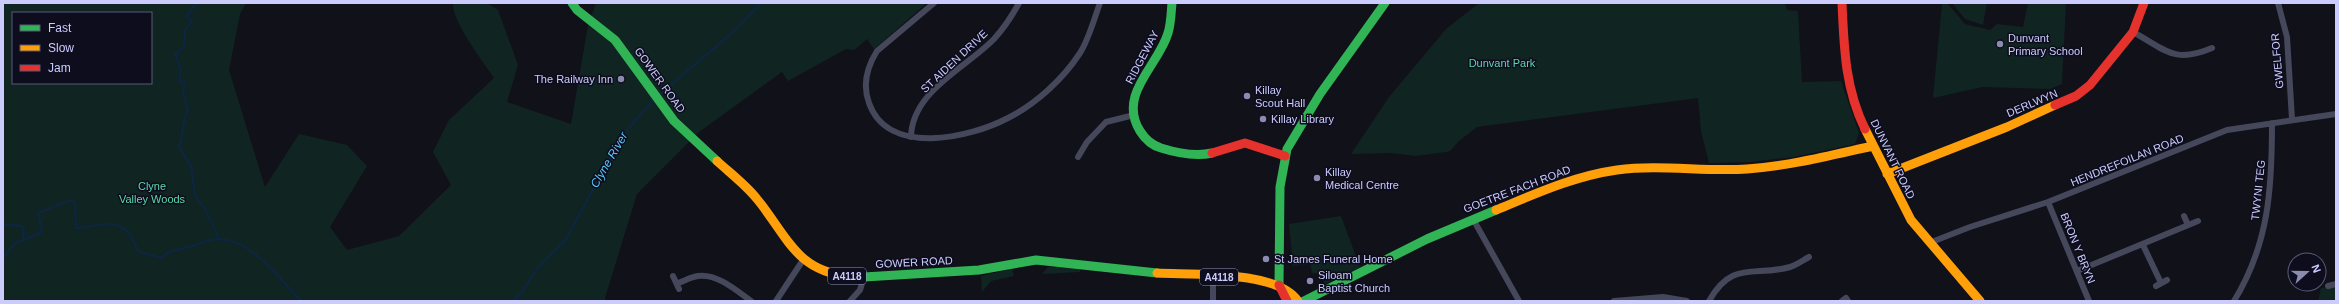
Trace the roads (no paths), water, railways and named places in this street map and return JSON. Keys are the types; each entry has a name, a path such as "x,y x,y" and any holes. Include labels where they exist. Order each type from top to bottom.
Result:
{"street":[{"name":"GOWER ROAD","path":"572,3 577,10 615,40 632,60 652,93 674,121 756,198 779,231 803,260 838,275 864,277 979,270 1036,260 1213,277 1260,279 1280,285 1292,292 1298,301"},
{"path":"934,3 877,51 872,59 866,80 866,96 874,114 895,132 911,137 946,136 972,132 1008,118 1022,110 1066,71 1081,52 1100,3"},
{"name":"ST AIDEN DRIVE","path":"911,137 916,113 958,68 994,39 1012,16 1019,3"},
{"name":"RIDGEWAY","path":"1172,3 1168,34 1137,89 1134,103 1134,115 1146,140 1167,152 1191,156 1203,155 1245,143 1285,156"},
{"path":"1287,301 1280,285 1282,264 1279,212 1285,156 1301,123 1323,89 1385,3"},
{"name":"DUNVANT ROAD","path":"1842,3 1848,83 1856,111 1911,220 1929,243 1980,301"},
{"name":"DERLWYN","path":"1887,174 2007,127 2076,96 2090,85 2133,32 2144,3"},
{"name":"GWELFOR","path":"2278,3 2287,37 2292,119"},
{"path":"2133,32 2177,56 2196,55 2212,48"},
{"name":"HENDREFOILAN ROAD","path":"1929,243 1970,227 2048,202 2227,130 2292,119 2336,114"},
{"path":"1078,157 1087,142 1106,122 1134,115"},
{"name":"TWYNI TEG","path":"2234,301 2252,267 2267,218 2272,167 2272,123"},
{"name":"GOETRE FACH ROAD","path":"1304,301 1427,239 1563,182 1616,170 1665,167 1746,169 1777,166 1873,146"},
{"name":"BRON Y BRYN","path":"2048,202 2089,301"},
{"path":"2184,216 2188,225"},
{"path":"1473,219 1519,301"},
{"path":"2077,271 2198,221"},
{"path":"2143,245 2162,283"},
{"path":"1709,301 1716,288 1740,272 1791,267 1809,257"},
{"path":"776,301 803,260"},
{"path":"673,276 678,286 700,276 712,278 724,282 751,301"},
{"path":"850,301 860,290 864,277"},
{"path":"1213,277 1213,301"},
{"path":"2328,286 2336,284"},
{"path":"1614,301 1663,297 1687,301"},
{"path":"1842,301 1846,298 1848,301"}],"waterway":[{"path":"200,3 194,6 187,16 192,22 185,30 184,46 175,55 181,69 179,80 185,83 183,93 188,110 184,120 182,138 179,147 191,166 195,196 204,207 220,240"},
{"name":"Clyne River","path":"659,95 733,32 761,3"},
{"name":"Clyne River","path":"513,301 522,292 539,266 565,241 622,136 655,98"},
{"name":"Clyne River","path":"3,258 14,244 42,232 38,213 71,200 75,203 76,228 114,224 127,231 133,239 138,251 161,258 172,251 215,239 229,240 241,245 253,252 274,271 302,301"},
{"path":"3,224 20,226 24,228 23,241"}],"place":[{"name":"Dunvant Primary School","path":"2000,44"},
{"name":"The Railway Inn","path":"621,79"},
{"name":"Killay Scout Hall","path":"1247,96"},
{"name":"Killay Library","path":"1263,119"},
{"name":"Killay Medical Centre","path":"1317,178"},
{"name":"St James Funeral Home","path":"1266,259"},
{"name":"Siloam Baptist Church","path":"1310,281"}],"park label":[{"name":"Dunvant Park","path":"1502,63"},
{"name":"Clyne Valley Woods","path":"152,192"}]}
